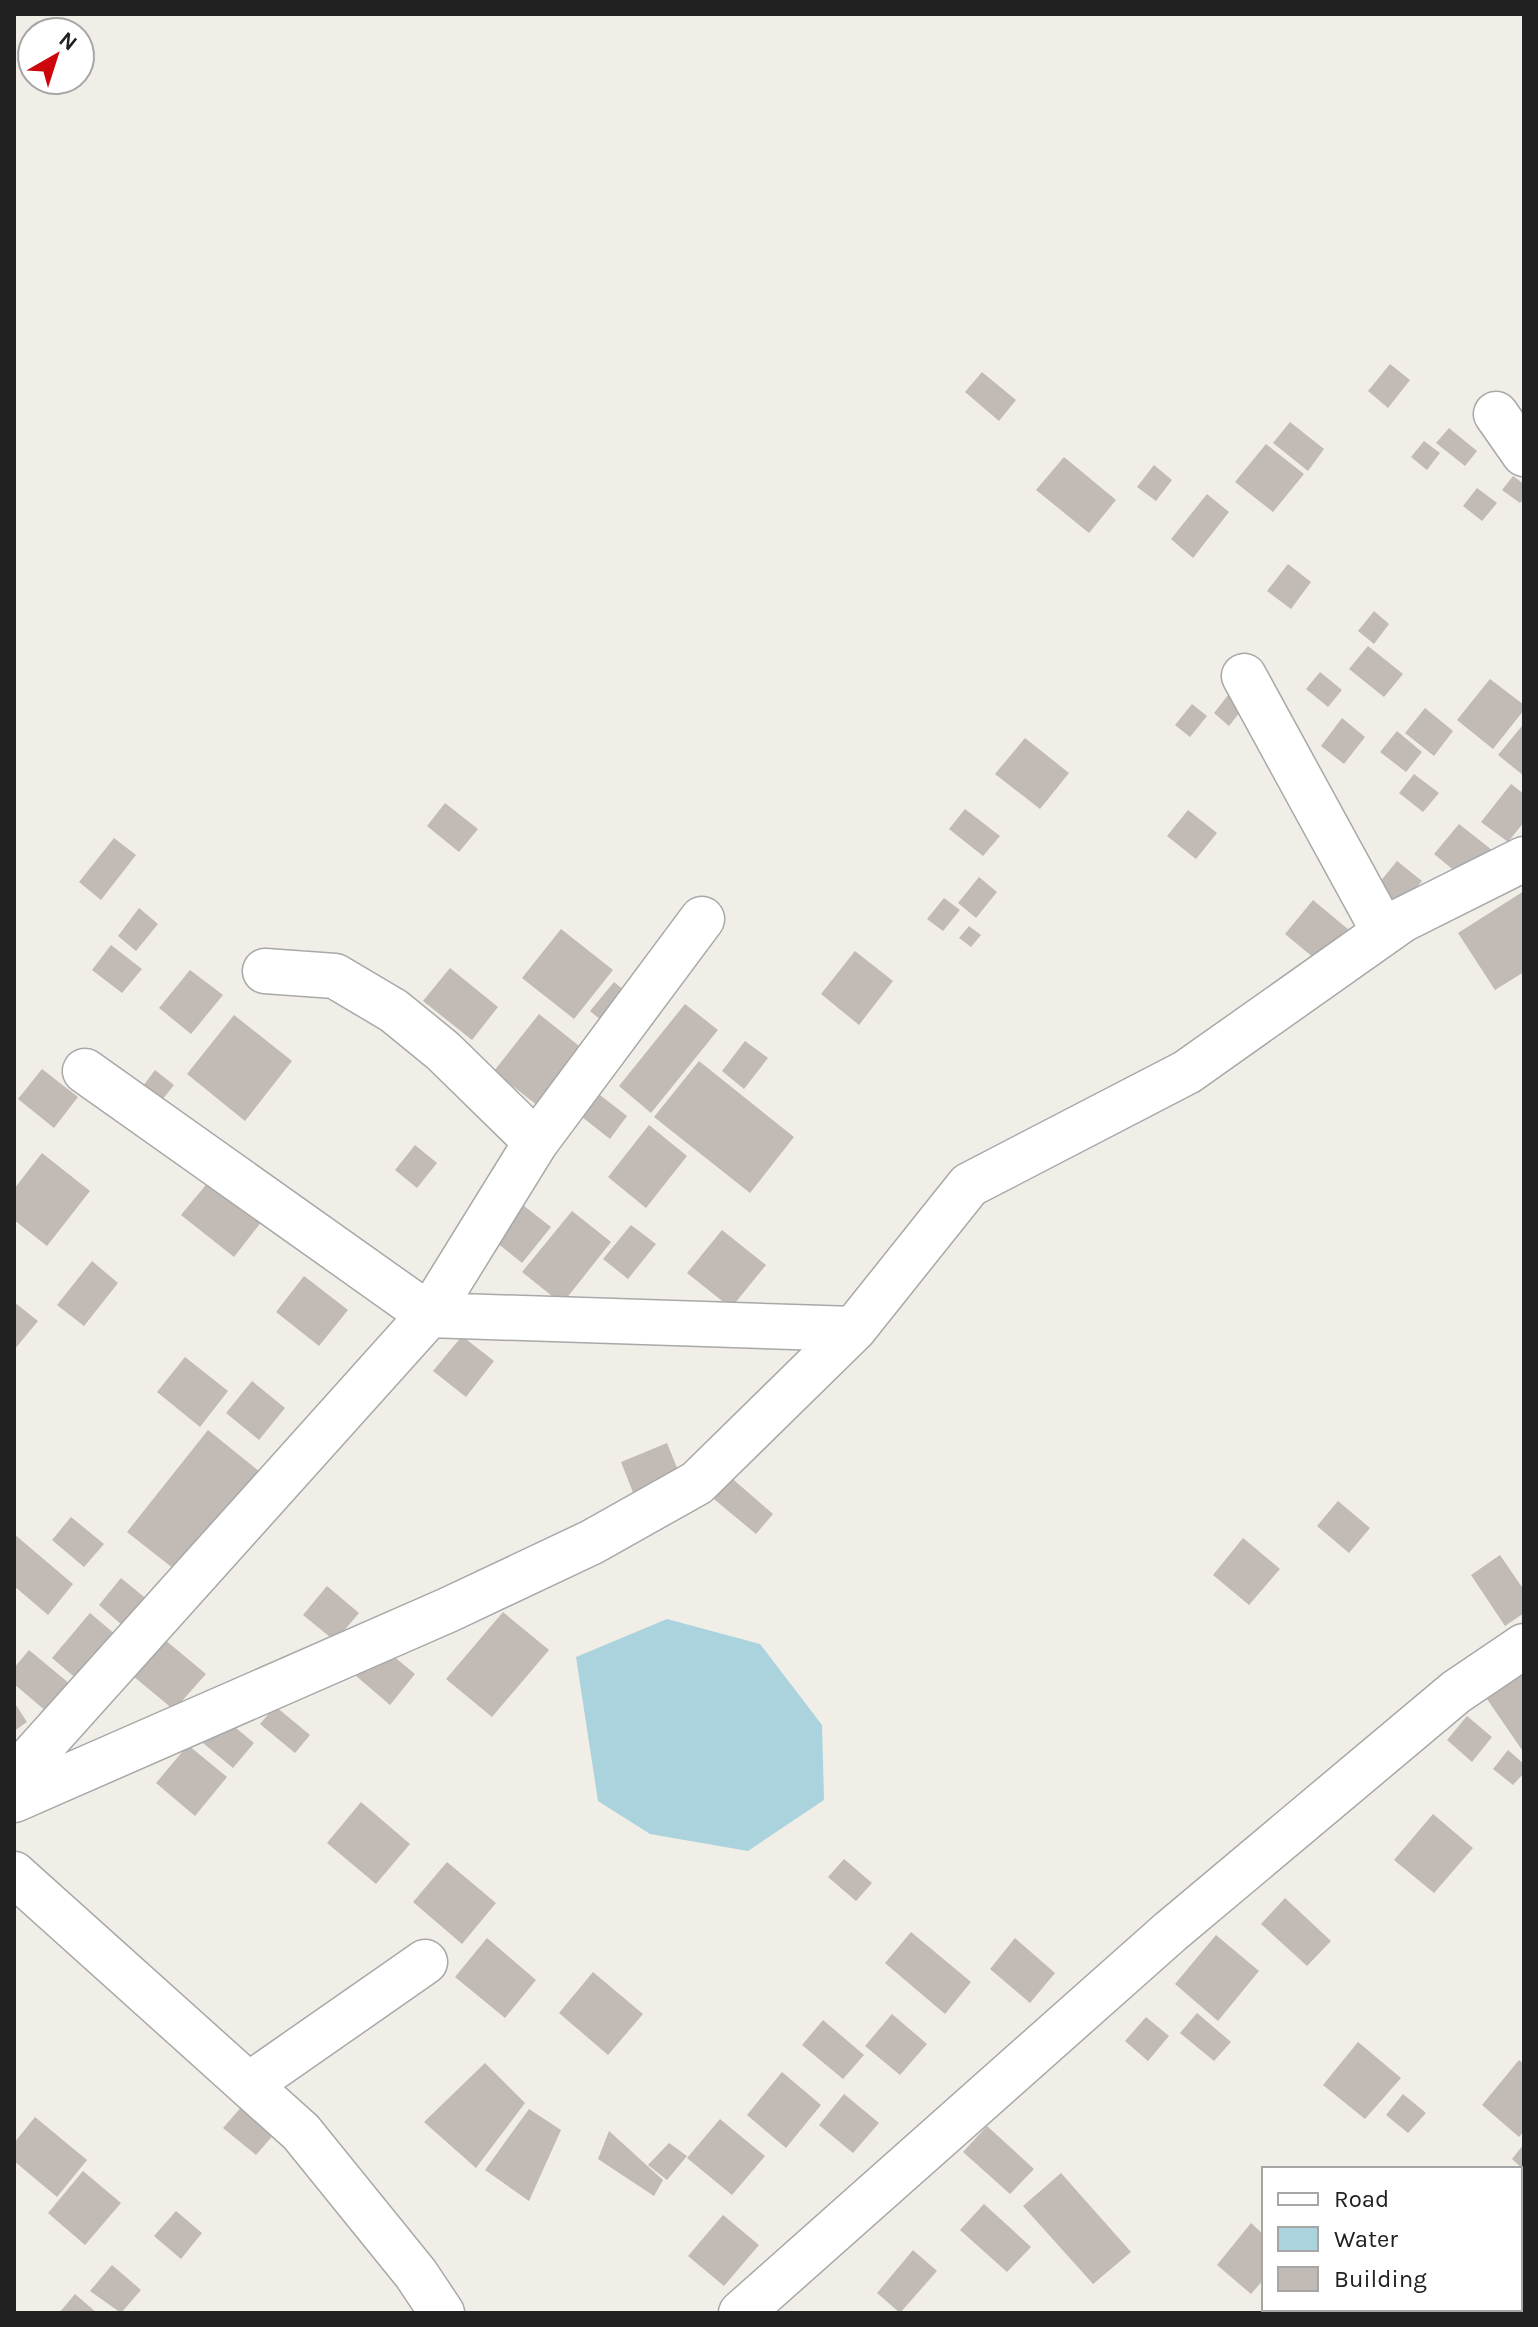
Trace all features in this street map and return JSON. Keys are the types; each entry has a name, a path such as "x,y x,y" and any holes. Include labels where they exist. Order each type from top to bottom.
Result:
{"street":[{"path":"1496,414 1524,454"},
{"path":"1244,676 1384,932"},
{"path":"14,1800 448,1610 592,1542 697,1483 854,1329 969,1185 1187,1072 1402,920 1524,859"},
{"path":"14,1777 429,1315 536,1142 702,919"},
{"path":"265,971 335,976 394,1011 443,1051 536,1142"},
{"path":"85,1071 429,1315 854,1329"},
{"path":"741,2313 1170,1932 1456,1692 1524,1646"},
{"path":"14,1874 301,2132 416,2274 442,2313"},
{"path":"250,2084 425,1962"}],"water":[{"path":"667,1619 760,1644 822,1725 824,1800 748,1851 650,1834 598,1801 576,1657"}],"building":[{"path":"1390,364 1410,380 1388,408 1368,391"},
{"path":"982,372 1016,400 999,421 965,392"},
{"path":"1290,422 1324,449 1308,471 1273,443"},
{"path":"1449,428 1477,451 1465,466 1436,443"},
{"path":"1424,441 1440,453 1427,470 1411,457"},
{"path":"1266,444 1304,474 1273,512 1235,482"},
{"path":"1064,457 1116,500 1089,533 1036,490"},
{"path":"1154,465 1172,480 1156,501 1137,487"},
{"path":"1513,476 1524,484 1524,498 1520,503 1502,490"},
{"path":"1477,488 1497,503 1482,521 1463,506"},
{"path":"1207,494 1229,512 1193,558 1171,539"},
{"path":"1288,564 1311,582 1291,609 1267,591"},
{"path":"1374,611 1389,624 1374,644 1358,631"},
{"path":"1368,646 1403,674 1384,697 1349,669"},
{"path":"1320,672 1342,690 1328,707 1306,689"},
{"path":"1490,679 1524,705 1524,710 1493,749 1457,720"},
{"path":"1232,690 1248,702 1229,726 1214,713"},
{"path":"1192,704 1207,716 1190,737 1175,725"},
{"path":"1425,708 1453,731 1434,756 1405,733"},
{"path":"1342,718 1365,737 1344,764 1321,746"},
{"path":"1524,727 1524,776 1498,755"},
{"path":"1397,731 1422,752 1406,772 1380,752"},
{"path":"1025,738 1069,773 1040,809 995,774"},
{"path":"1414,774 1439,793 1423,812 1399,793"},
{"path":"1511,784 1524,794 1524,822 1508,842 1481,822"},
{"path":"445,803 478,829 459,852 427,826"},
{"path":"965,809 1000,836 983,856 949,829"},
{"path":"1188,810 1217,833 1196,859 1167,836"},
{"path":"1459,824 1492,850 1467,881 1434,854"},
{"path":"114,838 136,855 101,900 79,882"},
{"path":"1397,861 1422,881 1396,913 1371,893"},
{"path":"979,877 997,892 976,918 958,903"},
{"path":"1524,891 1524,972 1495,990 1458,933"},
{"path":"944,898 960,910 943,931 927,919"},
{"path":"1313,900 1355,935 1326,968 1285,934"},
{"path":"139,908 158,924 136,951 118,936"},
{"path":"969,926 981,935 971,947 959,938"},
{"path":"561,929 613,970 574,1019 522,978"},
{"path":"111,945 142,969 122,993 92,970"},
{"path":"855,951 893,981 859,1025 821,994"},
{"path":"450,968 498,1007 472,1040 423,1001"},
{"path":"190,970 223,995 191,1034 159,1008"},
{"path":"614,982 653,1013 629,1043 590,1011"},
{"path":"685,1004 718,1030 651,1113 619,1086"},
{"path":"539,1014 583,1049 538,1106 494,1071"},
{"path":"234,1015 292,1061 245,1121 187,1074"},
{"path":"745,1041 768,1058 744,1089 722,1071"},
{"path":"699,1061 794,1137 750,1193 654,1117"},
{"path":"42,1069 78,1097 54,1128 18,1099"},
{"path":"155,1070 174,1085 158,1105 140,1090"},
{"path":"600,1095 627,1116 610,1139 582,1117"},
{"path":"649,1125 687,1156 646,1208 608,1177"},
{"path":"415,1145 437,1163 417,1188 395,1170"},
{"path":"42,1153 90,1191 47,1246 14,1220 14,1189"},
{"path":"214,1175 266,1216 234,1257 181,1215"},
{"path":"519,1202 551,1227 522,1263 491,1238"},
{"path":"572,1211 611,1242 562,1304 522,1272"},
{"path":"631,1225 656,1244 628,1279 603,1259"},
{"path":"722,1230 766,1265 731,1308 687,1273"},
{"path":"92,1261 118,1283 84,1326 57,1305"},
{"path":"304,1276 348,1310 319,1346 276,1312"},
{"path":"14,1302 38,1321 14,1350"},
{"path":"462,1336 494,1361 466,1397 433,1371"},
{"path":"185,1357 228,1391 200,1427 157,1392"},
{"path":"252,1381 285,1408 259,1440 226,1413"},
{"path":"208,1430 260,1472 179,1573 127,1532"},
{"path":"667,1443 682,1480 636,1500 621,1462"},
{"path":"727,1474 773,1514 756,1534 709,1495"},
{"path":"1338,1501 1370,1528 1349,1553 1317,1526"},
{"path":"71,1517 104,1544 84,1567 52,1540"},
{"path":"14,1534 73,1584 48,1615 14,1586"},
{"path":"1243,1538 1280,1569 1249,1605 1213,1575"},
{"path":"1500,1555 1524,1590 1524,1613 1505,1626 1471,1575"},
{"path":"121,1578 160,1610 137,1638 99,1605"},
{"path":"327,1586 359,1613 335,1641 303,1615"},
{"path":"503,1612 549,1650 492,1717 446,1679"},
{"path":"90,1613 123,1641 85,1686 52,1658"},
{"path":"158,1634 206,1674 174,1710 127,1671"},
{"path":"380,1645 415,1674 390,1705 355,1675"},
{"path":"29,1650 76,1689 53,1717 14,1684 14,1668"},
{"path":"1524,1673 1524,1748 1522,1750 1487,1699"},
{"path":"14,1702 27,1722 14,1731"},
{"path":"275,1706 310,1735 295,1753 260,1724"},
{"path":"1467,1716 1492,1737 1472,1762 1447,1740"},
{"path":"224,1718 254,1743 233,1768 203,1743"},
{"path":"188,1745 227,1777 195,1816 156,1783"},
{"path":"1508,1750 1524,1764 1524,1773 1513,1785 1493,1769"},
{"path":"361,1802 410,1844 376,1884 327,1843"},
{"path":"1433,1814 1473,1848 1434,1893 1394,1860"},
{"path":"844,1859 872,1883 856,1901 828,1877"},
{"path":"447,1862 496,1903 462,1944 413,1902"},
{"path":"1285,1898 1331,1941 1307,1966 1261,1924"},
{"path":"911,1932 971,1982 945,2014 885,1963"},
{"path":"1216,1935 1259,1971 1218,2021 1175,1984"},
{"path":"487,1938 536,1980 505,2018 455,1977"},
{"path":"1015,1938 1055,1973 1030,2003 990,1969"},
{"path":"593,1972 643,2014 608,2055 559,2013"},
{"path":"1197,2013 1231,2042 1214,2061 1180,2033"},
{"path":"892,2014 927,2044 900,2075 865,2046"},
{"path":"1146,2017 1169,2036 1148,2061 1125,2041"},
{"path":"823,2020 864,2055 843,2079 802,2045"},
{"path":"1358,2042 1401,2078 1365,2119 1323,2085"},
{"path":"1519,2060 1524,2064 1524,2131 1519,2137 1482,2105"},
{"path":"485,2063 525,2103 476,2168 424,2122"},
{"path":"782,2072 821,2105 786,2148 747,2115"},
{"path":"844,2094 879,2123 853,2153 819,2125"},
{"path":"1403,2094 1426,2113 1408,2133 1386,2115"},
{"path":"244,2104 276,2132 256,2155 223,2128"},
{"path":"529,2109 561,2130 529,2201 485,2170"},
{"path":"35,2117 87,2160 57,2197 14,2161 14,2143"},
{"path":"720,2119 765,2156 732,2195 687,2158"},
{"path":"987,2126 1034,2169 1010,2194 963,2152"},
{"path":"609,2131 663,2180 654,2196 598,2159"},
{"path":"669,2143 687,2156 667,2180 648,2165"},
{"path":"1524,2144 1524,2170 1512,2159"},
{"path":"83,2171 121,2203 85,2245 48,2213"},
{"path":"1061,2173 1131,2252 1093,2284 1023,2206"},
{"path":"1524,2193 1524,2231 1522,2230"},
{"path":"984,2204 1031,2247 1007,2272 960,2230"},
{"path":"176,2211 202,2233 181,2259 154,2236"},
{"path":"723,2215 759,2245 724,2286 688,2256"},
{"path":"1251,2223 1262,2233 1262,2281 1251,2294 1217,2265"},
{"path":"913,2250 937,2271 900,2313 877,2293"},
{"path":"112,2265 141,2290 121,2313 90,2291"},
{"path":"75,2294 97,2313 59,2313"},
{"path":"1318,2311 1320,2313 1269,2313"}]}
